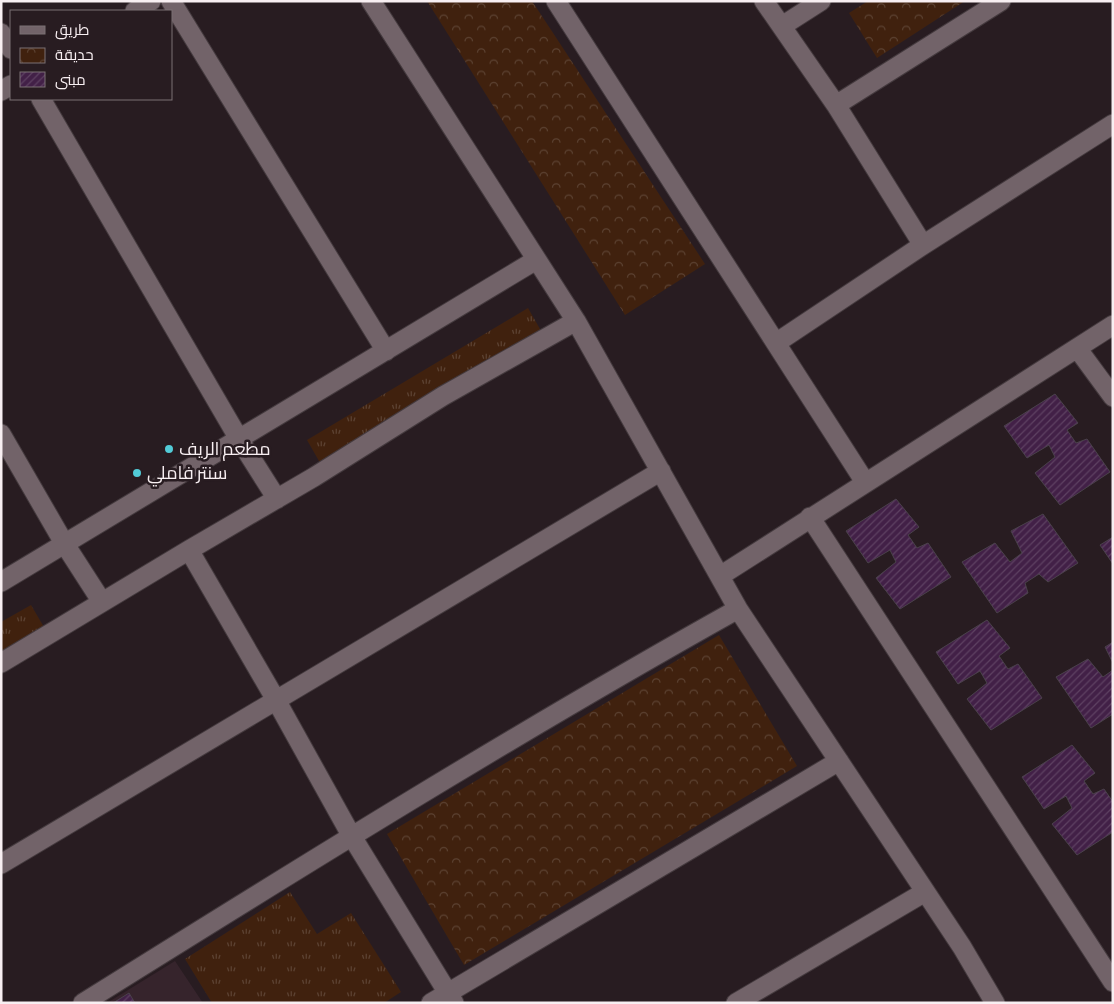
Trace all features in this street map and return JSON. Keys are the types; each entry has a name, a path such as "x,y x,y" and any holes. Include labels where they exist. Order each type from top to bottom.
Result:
{"street":[{"path":"137,10 151,1"},
{"path":"171,1 386,351"},
{"path":"371,1 576,321 738,609 962,946 995,1003"},
{"path":"556,1 865,482"},
{"path":"764,1 836,105 923,245"},
{"path":"782,26 821,1"},
{"path":"836,105 1001,1"},
{"path":"1,33 10,47"},
{"path":"42,100 239,439 277,499"},
{"path":"776,343 923,245 1113,124"},
{"path":"1,582 536,260"},
{"path":"1,663 277,499 443,396 576,321"},
{"path":"720,576 1113,325"},
{"path":"1077,348 1113,397"},
{"path":"1,434 64,543 102,602"},
{"path":"1,864 661,471"},
{"path":"810,518 1113,982"},
{"path":"189,550 276,700 351,835 451,998"},
{"path":"83,1003 351,835 546,719 738,609"},
{"path":"431,1003 451,998 839,761"},
{"path":"736,1003 925,892"}],"shaded area":[{"path":"175,961 203,1003 107,1003"}],"green space":[{"path":"427,1 532,1 705,264 625,315"},
{"path":"868,1 965,1 877,58 849,13"},
{"path":"528,308 544,336 323,468 307,440"},
{"path":"31,605 48,634 1,661 1,622"},
{"path":"719,635 797,766 464,965 387,834"},
{"path":"290,892 317,934 351,913 401,992 384,1003 212,1003 185,959"}],"building":[{"path":"1055,394 1078,423 1067,430 1076,443 1087,439 1110,472 1060,505 1035,473 1055,457 1049,445 1027,458 1004,426"},
{"path":"896,499 919,527 908,535 917,548 928,543 951,577 900,609 876,578 896,562 890,550 868,563 846,531"},
{"path":"1043,514 1078,563 1048,582 1039,574 1025,583 1028,593 997,613 962,562 995,543 1010,562 1022,553 1011,531"},
{"path":"1113,537 1113,564 1100,545"},
{"path":"987,620 1010,648 999,656 1008,669 1018,664 1042,698 991,730 967,699 987,683 980,671 958,684 936,652"},
{"path":"1113,642 1113,663 1105,647"},
{"path":"1088,659 1103,677 1113,670 1113,714 1091,728 1056,677"},
{"path":"1072,745 1095,773 1084,781 1093,794 1104,789 1113,802 1113,832 1077,855 1052,824 1072,808 1066,796 1044,809 1022,777"},
{"path":"129,993 135,1003 113,1003"}],"place":[{"name":"مطعم الريف","path":"169,449"},
{"name":"سنتر فاملي","path":"137,473"}]}
